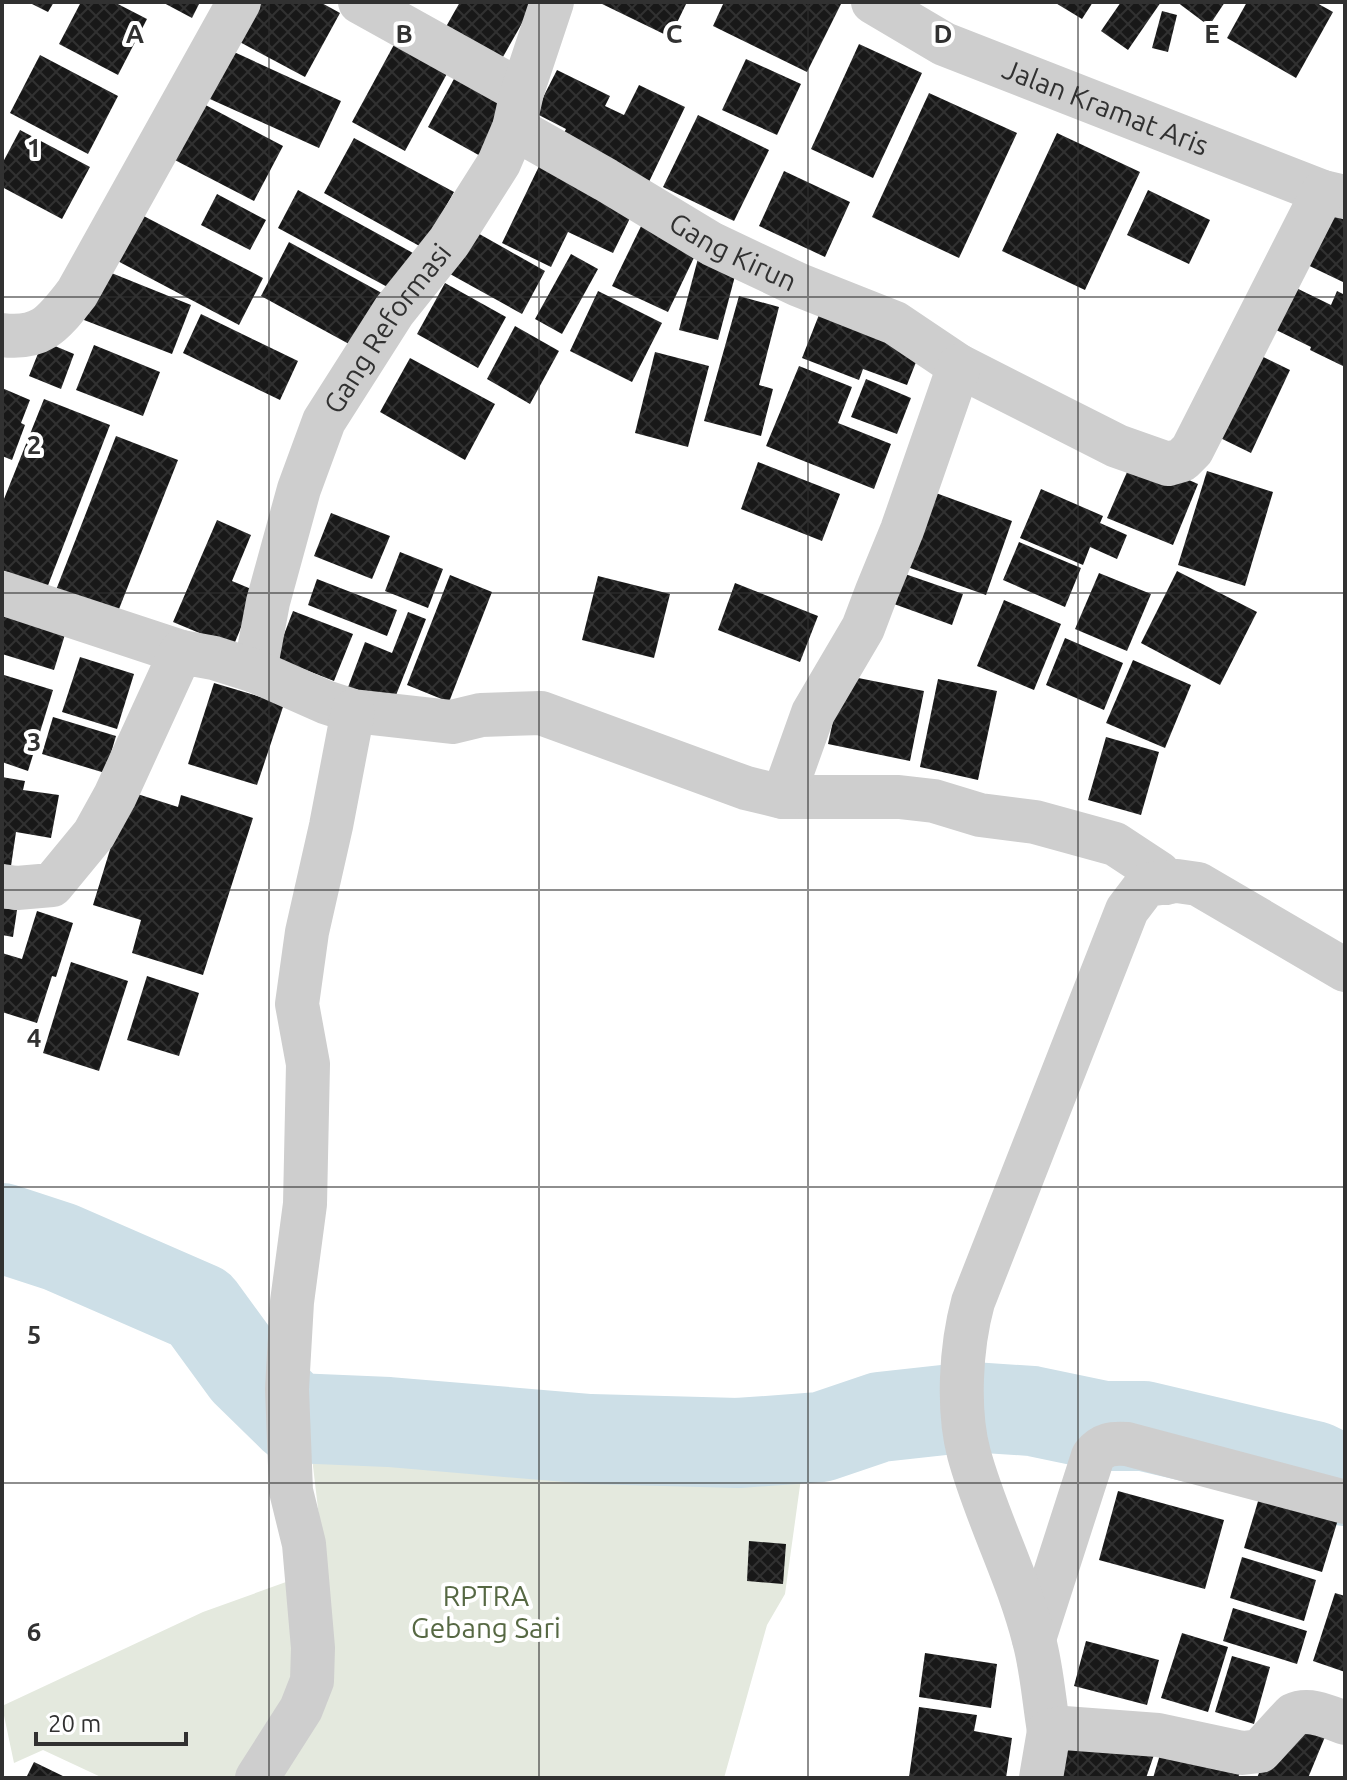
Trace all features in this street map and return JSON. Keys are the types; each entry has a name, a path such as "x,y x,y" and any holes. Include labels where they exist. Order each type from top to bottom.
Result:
{"street":[{"path":"2,335 33,334 51,326 77,293 239,2"},
{"name":"Gang Kirun","path":"360,2 518,110 606,180 712,244 799,285 895,323 959,366 1117,446 1168,464 1182,460 1192,450 1334,195"},
{"name":"Gang Reformasi","path":"255,671 268,602 299,489 324,421 394,311 449,242 499,163 552,2"},
{"name":"Jalan Kramat Aris","path":"873,2 944,44 1334,195"},
{"path":"783,797 813,713 863,628 902,530 959,366"},
{"path":"2,593 181,652 255,671 353,711 452,722 481,715 541,713 746,788 783,797 899,797 934,801 980,815 1035,822 1115,844 1159,873 1166,883"},
{"path":"2,886 52,885 94,834 181,652"},
{"path":"257,1778 301,1709 312,1681 313,1648 304,1544 291,1491 287,1389 292,1302 305,1204 308,1064 297,1004 307,932 353,711"},
{"path":"1041,1778 1049,1731 1034,1639 968,1452 961,1389 965,1329 973,1302 1127,910 1146,885 1198,884 1345,970"},
{"path":"1034,1639 1093,1456 1100,1448 1112,1443 1127,1444 1345,1502"},
{"path":"1049,1731 1064,1728 1158,1735 1242,1753 1260,1751 1293,1715 1300,1712 1345,1723"}],"green space":[{"name":"RPTRA Gebang Sari","path":"309,1432 438,1440 656,1463 803,1464 785,1594 767,1625 724,1778 103,1778 43,1750 14,1763 2,1706 203,1612 325,1568"}],"building":[{"path":"28,2 54,2 48,12"},
{"path":"81,2 114,2 147,19 118,75 59,44"},
{"path":"162,2 200,2 192,18"},
{"path":"257,2 320,2 340,13 305,77 236,40"},
{"path":"460,2 534,2 499,64 443,32"},
{"path":"598,2 687,2 670,37"},
{"path":"724,2 842,2 807,72 713,26"},
{"path":"1054,2 1093,2 1082,19"},
{"path":"1121,2 1161,2 1128,50 1101,31"},
{"path":"1177,2 1225,2 1209,26"},
{"path":"1247,2 1315,2 1333,12 1296,78 1227,38"},
{"path":"1162,11 1177,15 1168,52 1152,48"},
{"path":"396,41 449,70 405,151 352,122"},
{"path":"859,44 922,73 873,178 811,149"},
{"path":"223,47 341,101 319,148 201,95"},
{"path":"40,55 118,96 88,154 10,113"},
{"path":"746,59 801,84 777,135 722,110"},
{"path":"557,70 610,96 605,106 624,115 639,85 685,107 647,186 559,143 566,129 535,113"},
{"path":"455,77 511,107 484,158 428,127"},
{"path":"929,93 1017,133 959,258 872,217"},
{"path":"198,101 283,146 254,201 169,157"},
{"path":"698,115 769,150 734,221 663,187"},
{"path":"20,130 90,167 62,219 2,187 2,164"},
{"path":"1057,133 1140,172 1085,290 1002,251"},
{"path":"354,138 454,192 423,248 324,193"},
{"path":"542,160 632,214 613,253 568,232 551,267 502,243"},
{"path":"784,171 850,202 825,257 759,226"},
{"path":"298,190 413,253 393,290 278,228"},
{"path":"1148,190 1210,220 1189,264 1127,235"},
{"path":"217,194 266,220 250,250 201,225"},
{"path":"1322,201 1345,212 1345,283 1295,259"},
{"path":"134,211 263,278 239,325 110,257"},
{"path":"646,216 701,243 668,312 612,286"},
{"path":"474,231 545,271 522,314 450,274"},
{"path":"289,242 389,297 360,350 261,296"},
{"path":"700,251 739,261 718,340 679,330"},
{"path":"571,254 598,269 562,334 535,319"},
{"path":"104,270 191,305 172,354 84,320"},
{"path":"445,283 506,317 478,368 417,334"},
{"path":"1286,283 1331,305 1337,291 1345,295 1345,367 1266,325"},
{"path":"598,291 662,323 632,382 570,351"},
{"path":"739,296 779,307 759,385 773,389 761,436 704,421"},
{"path":"824,302 922,347 907,385 863,369 859,380 802,358"},
{"path":"201,314 298,361 280,400 183,353"},
{"path":"515,326 559,351 530,404 487,379"},
{"path":"43,341 74,354 61,389 29,376"},
{"path":"94,345 160,372 143,416 76,390"},
{"path":"1249,350 1290,370 1251,453 1210,433"},
{"path":"655,352 709,366 688,447 635,433"},
{"path":"410,358 495,404 465,460 380,412"},
{"path":"799,366 852,387 838,423 891,444 874,489 766,446"},
{"path":"866,379 911,398 897,434 851,417"},
{"path":"2,388 30,400 12,460 2,456"},
{"path":"44,399 110,425 47,588 2,570 2,504"},
{"path":"116,436 178,460 117,614 56,590"},
{"path":"1134,456 1198,484 1173,545 1107,518"},
{"path":"758,462 840,494 822,541 741,509"},
{"path":"1207,471 1273,492 1245,586 1178,565"},
{"path":"925,489 1012,521 986,595 899,564"},
{"path":"1041,489 1103,516 1100,523 1127,535 1117,559 1090,547 1083,565 1020,538"},
{"path":"331,513 390,536 372,579 314,556"},
{"path":"217,520 251,535 232,581 256,591 233,647 173,622"},
{"path":"1019,542 1081,568 1065,607 1003,580"},
{"path":"400,552 443,569 428,608 385,591"},
{"path":"1177,571 1257,612 1220,685 1141,643"},
{"path":"1099,573 1151,594 1127,651 1075,629"},
{"path":"905,574 963,594 952,625 894,604"},
{"path":"450,575 492,592 449,702 407,685"},
{"path":"598,576 670,594 654,658 582,640"},
{"path":"317,579 397,610 387,636 308,605"},
{"path":"735,583 818,616 800,662 718,630"},
{"path":"1004,600 1061,624 1034,690 977,666"},
{"path":"2,608 67,628 54,670 2,654"},
{"path":"293,611 353,634 334,681 275,658"},
{"path":"408,612 426,619 391,708 347,690 365,642 392,653"},
{"path":"1065,638 1123,663 1104,710 1046,685"},
{"path":"80,657 134,674 117,729 62,712"},
{"path":"1133,660 1191,685 1165,748 1106,723"},
{"path":"4,675 53,690 28,771 2,762"},
{"path":"843,675 924,691 910,761 828,744"},
{"path":"938,679 997,691 978,780 920,767"},
{"path":"214,683 284,704 257,785 188,764"},
{"path":"53,717 116,736 105,773 42,754"},
{"path":"1106,737 1159,752 1141,815 1088,800"},
{"path":"2,777 25,781 23,790 59,795 51,838 16,832 11,866 2,864"},
{"path":"128,791 178,807 181,795 253,818 203,975 132,953 141,920 93,905"},
{"path":"2,908 17,910 13,937 2,935"},
{"path":"37,911 73,923 37,1023 2,1012 2,953 22,959"},
{"path":"71,962 128,981 99,1071 43,1053"},
{"path":"147,976 199,993 179,1056 127,1040"},
{"path":"1262,1488 1340,1513 1322,1572 1244,1548"},
{"path":"1118,1491 1224,1520 1205,1589 1099,1560"},
{"path":"749,1541 786,1544 783,1584 747,1581"},
{"path":"1242,1557 1316,1580 1304,1621 1230,1598"},
{"path":"1335,1593 1345,1596 1345,1672 1313,1661"},
{"path":"1233,1608 1307,1631 1297,1664 1223,1641"},
{"path":"1182,1633 1228,1647 1208,1712 1161,1698"},
{"path":"1086,1641 1159,1660 1147,1705 1074,1686"},
{"path":"925,1653 997,1664 991,1708 919,1697"},
{"path":"1232,1656 1270,1667 1254,1724 1215,1712"},
{"path":"919,1707 977,1715 974,1731 1012,1738 1006,1778 909,1777"},
{"path":"1293,1718 1327,1732 1308,1778 1257,1778 1264,1760"},
{"path":"1070,1729 1155,1752 1146,1778 1056,1778"},
{"path":"1165,1738 1243,1762 1238,1778 1153,1778"},
{"path":"34,1762 67,1778 26,1778"}],"waterway":[{"path":"2,1228 60,1247 200,1308 246,1371 294,1418 389,1422 590,1439 738,1443 821,1437 880,1417 971,1407 1032,1411 1104,1426 1144,1426 1314,1466 1345,1481"}]}
